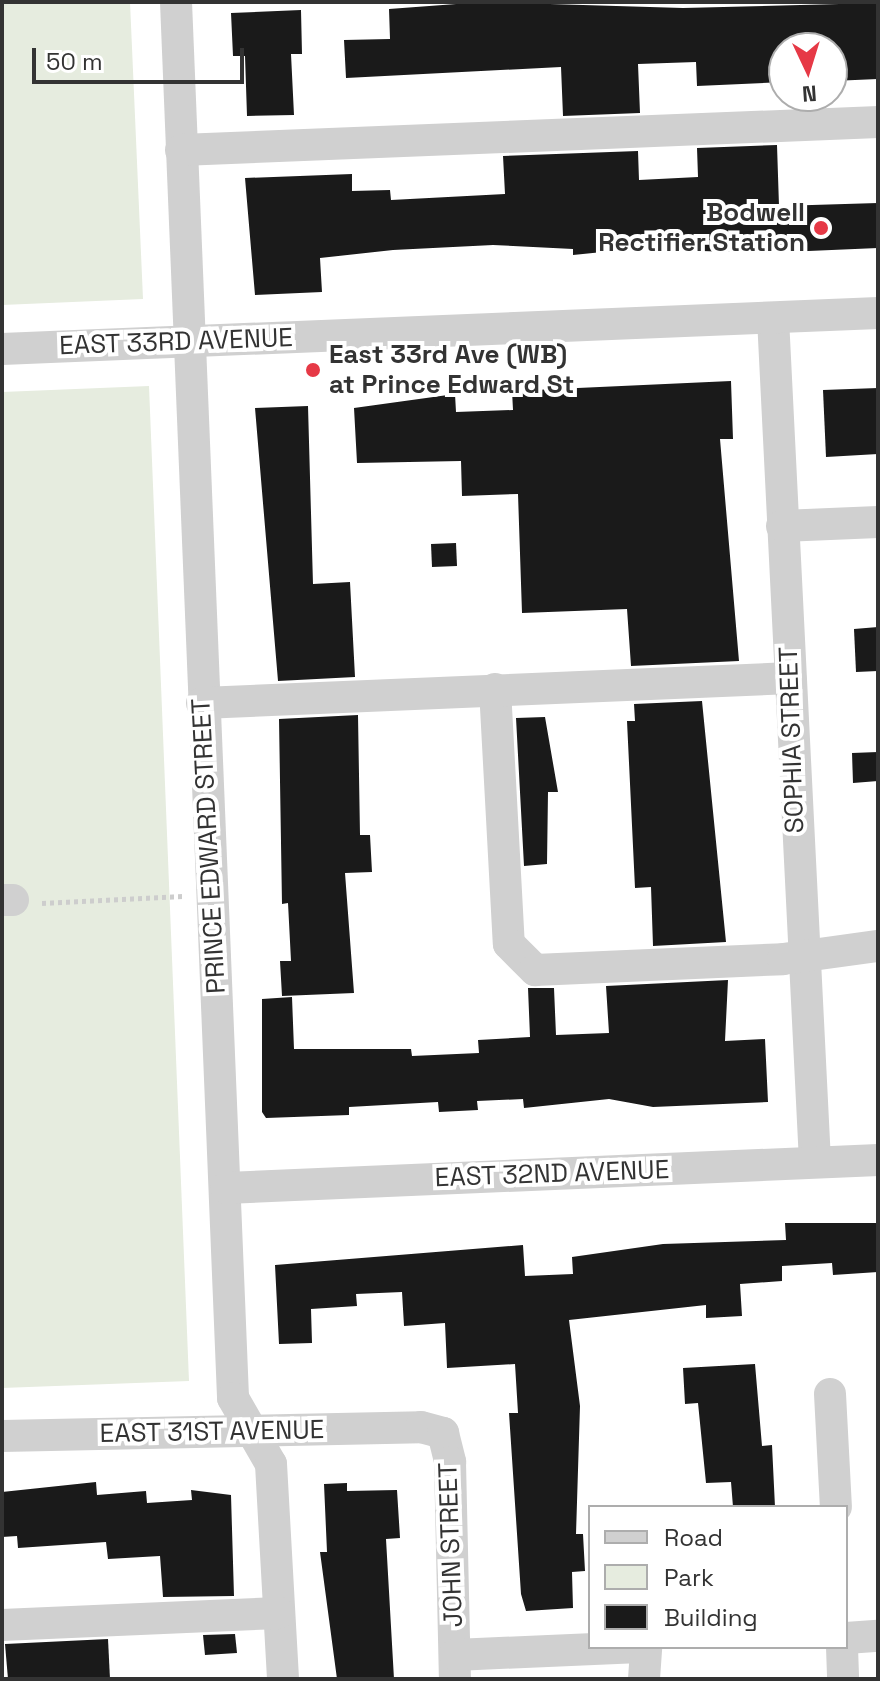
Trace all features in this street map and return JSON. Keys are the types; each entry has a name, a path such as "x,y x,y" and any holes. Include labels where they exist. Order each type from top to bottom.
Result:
{"street":[{"name":"PRINCE EDWARD STREET","path":"176,2 202,703 233,1398 271,1464 283,1679"},
{"path":"181,150 878,122"},
{"name":"EAST 33RD AVENUE","path":"2,349 878,313"},
{"name":"SOPHIA STREET","path":"773,318 801,954 815,1162"},
{"path":"782,526 878,522"},
{"path":"202,703 790,678"},
{"path":"495,689 509,944 535,970 801,954 878,946"},
{"name":"EAST 32ND AVENUE","path":"226,1188 878,1160"},
{"path":"830,1394 836,1505"},
{"name":"EAST 31ST AVENUE","path":"2,1436 205,1429 255,1434 421,1427"},
{"name":"JOHN STREET","path":"421,1427 443,1433 450,1462 455,1667"},
{"path":"2,1625 279,1613"},
{"path":"848,1638 878,1636"},
{"path":"455,1667 622,1649"},
{"path":"644,1679 646,1649"},
{"path":"842,1649 843,1679"}],"path":[{"path":"7,900 177,896"}],"green space":[{"path":"2,2 130,2 143,299 2,305"},
{"path":"149,386 189,1381 2,1388 2,392"}],"building":[{"path":"483,2 683,8 878,3 878,79 848,80 848,32 768,32 768,83 697,86 696,62 638,64 640,113 563,116 561,67 346,78 344,40 390,39 389,9"},
{"path":"301,10 302,54 291,54 294,115 247,116 245,56 233,56 231,13"},
{"path":"777,145 779,206 878,203 878,248 761,253 702,251 701,242 573,255 573,249 493,245 393,250 320,258 322,292 255,295 245,178 352,174 352,191 390,190 391,200 505,194 503,156 638,151 639,180 698,177 697,148"},
{"path":"731,381 733,439 720,439 739,661 631,666 627,609 522,613 518,494 462,496 461,461 357,463 354,408 455,394 456,412 513,410 512,391"},
{"path":"878,388 878,454 826,457 823,390"},
{"path":"308,406 313,584 350,582 355,677 278,681 255,408"},
{"path":"456,543 457,566 432,567 431,544"},
{"path":"878,627 878,671 856,672 854,629"},
{"path":"702,701 726,942 653,946 651,887 635,888 627,721 635,721 634,704"},
{"path":"358,715 360,835 370,835 372,872 345,873 354,993 282,996 280,961 291,961 288,903 282,904 279,719"},
{"path":"545,717 558,792 548,792 547,864 524,866 516,718"},
{"path":"878,752 878,781 853,783 852,753"},
{"path":"728,980 725,1041 765,1039 768,1102 653,1107 609,1099 524,1108 523,1099 477,1101 478,1110 439,1112 438,1102 349,1107 349,1115 266,1118 262,1112 262,999 292,997 294,1049 411,1049 412,1056 479,1053 478,1040 530,1037 528,988 554,988 556,1035 609,1033 606,986"},
{"path":"785,1223 878,1223 878,1272 833,1275 832,1263 782,1266 782,1281 740,1284 742,1316 706,1318 706,1305 569,1320 580,1406 576,1534 583,1534 585,1571 572,1572 573,1608 526,1611 521,1594 509,1413 518,1413 515,1364 447,1368 445,1323 404,1326 402,1292 356,1294 357,1306 311,1309 312,1343 279,1344 275,1265 523,1245 525,1276 573,1274 572,1257 663,1244 786,1240"},
{"path":"755,1364 762,1446 772,1445 775,1505 733,1505 731,1482 706,1483 698,1403 685,1404 683,1368"},
{"path":"96,1482 97,1495 146,1491 147,1503 192,1500 191,1490 231,1495 234,1596 163,1597 160,1556 108,1559 106,1542 18,1548 17,1536 2,1537 2,1492"},
{"path":"347,1483 347,1491 397,1490 400,1538 386,1539 394,1679 337,1679 320,1552 327,1552 324,1484"},
{"path":"235,1634 237,1653 205,1655 203,1635"},
{"path":"108,1639 110,1679 8,1679 5,1644"}],"place":[{"name":"Bodwell Rectifier Station","path":"821,228"},
{"name":"East 33rd Ave (WB) at Prince Edward St","path":"313,370"}]}
